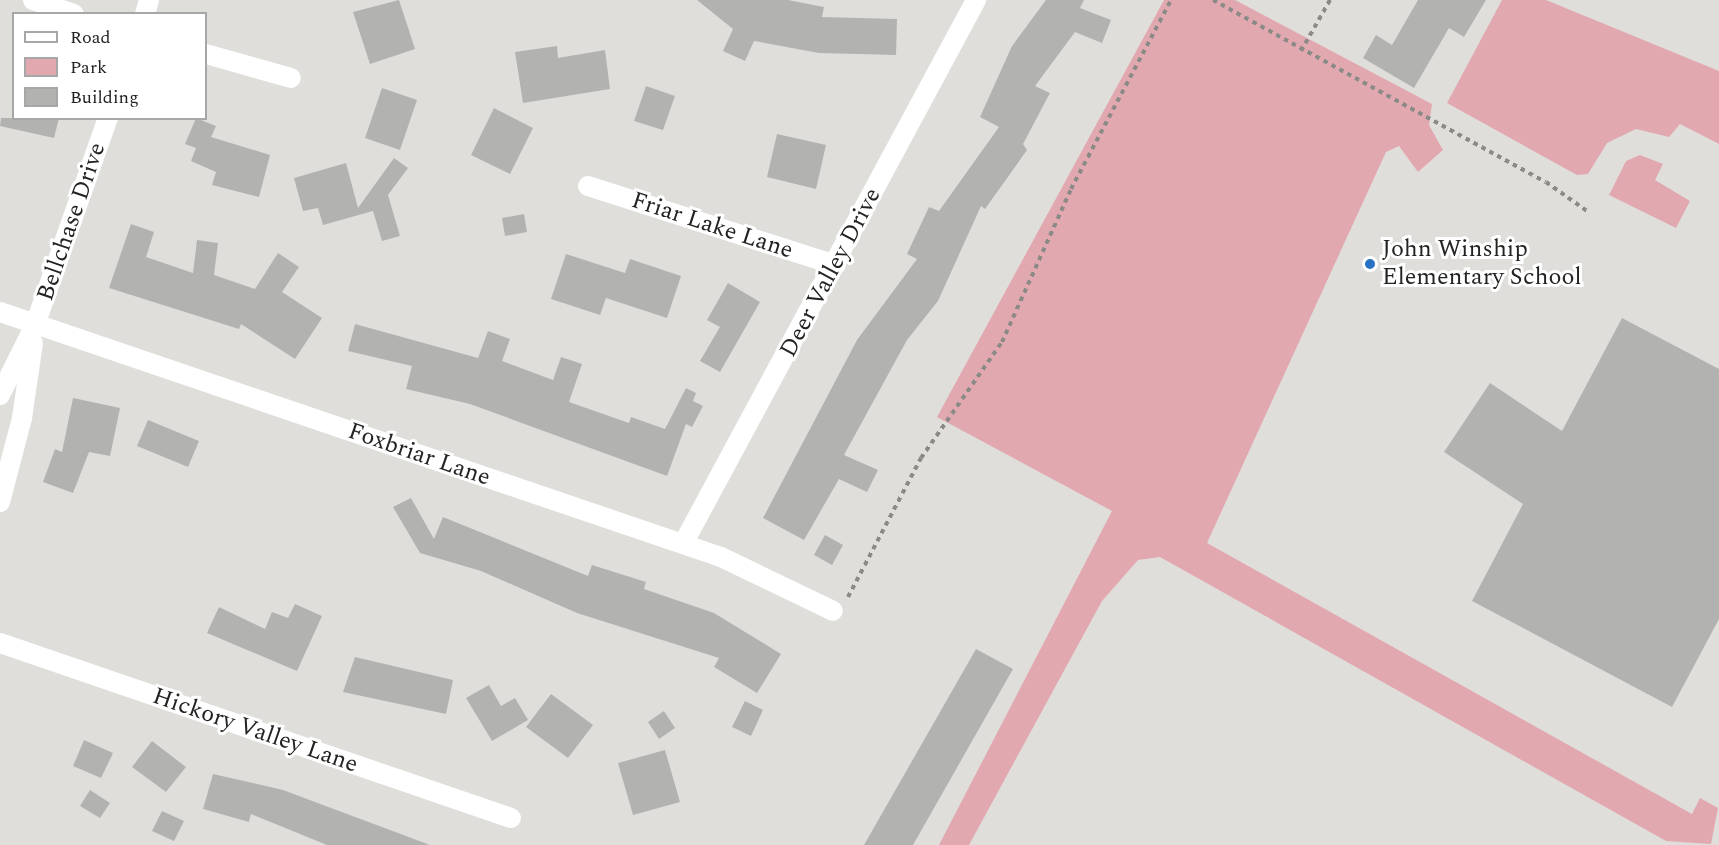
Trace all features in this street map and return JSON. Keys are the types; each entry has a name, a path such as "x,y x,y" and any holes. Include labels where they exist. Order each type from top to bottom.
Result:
{"street":[{"path":"33,0 68,12"},
{"name":"Deer Valley Drive","path":"683,544 836,265 976,0"},
{"path":"207,54 291,78"},
{"name":"Bellchase Drive","path":"0,395 35,325 107,120"},
{"name":"Friar Lake Lane","path":"588,186 836,265"},
{"name":"Foxbriar Lane","path":"0,312 683,544 833,611"},
{"name":"Bellchase Drive","path":"0,502 22,418 35,325"},
{"name":"Hickory Valley Lane","path":"0,643 511,818"}],"path":[{"path":"833,611 845,603 921,458 1002,342 1071,189 1172,0"},
{"path":"1213,0 1301,51 1546,182 1587,211"},
{"path":"1301,51 1330,0"}],"green space":[{"path":"1164,0 1235,0 1432,104 1429,125 1443,150 1418,172 1399,146 1386,152 1207,543 1692,814 1700,798 1718,808 1711,844 1666,841 1160,557 1138,560 1102,601 969,845 939,845 1112,511 937,417"},
{"path":"1502,0 1546,0 1719,71 1719,144 1680,124 1669,137 1636,129 1607,143 1588,174 1577,175 1447,103"},
{"path":"1640,155 1663,164 1655,180 1690,201 1676,228 1609,195 1626,161"}],"building":[{"path":"399,0 415,49 370,64 353,12"},
{"path":"697,0 788,0 824,7 822,17 897,19 896,55 819,53 754,41 745,61 723,51 733,29"},
{"path":"1046,0 1084,0 1080,8 1111,20 1102,43 1075,32 1035,86 1050,93 1023,144 1027,150 985,209 981,206 938,301 907,340 844,455 878,470 867,492 839,479 804,540 763,518 857,340 917,259 907,254 929,207 939,211 999,127 980,117 1012,46"},
{"path":"1418,0 1486,0 1464,37 1449,28 1414,88 1363,58 1376,35 1392,45"},
{"path":"557,46 558,58 605,50 610,89 523,103 515,52"},
{"path":"646,86 675,96 663,130 634,121"},
{"path":"382,88 417,100 400,150 365,138"},
{"path":"494,108 533,128 510,174 471,155"},
{"path":"1,118 58,120 54,138 0,126"},
{"path":"195,120 201,120 216,126 211,137 270,155 259,197 212,185 216,172 191,161 196,148 185,144"},
{"path":"777,134 826,145 816,189 767,177"},
{"path":"394,158 408,168 388,195 400,236 382,241 373,211 323,225 318,208 303,211 294,178 346,163 358,208"},
{"path":"524,214 527,232 505,236 502,218"},
{"path":"131,224 154,232 146,257 193,273 197,240 218,243 214,275 255,289 278,253 299,267 282,292 322,318 295,359 241,324 239,329 109,288"},
{"path":"566,254 625,273 630,259 681,276 667,318 606,298 600,315 551,299"},
{"path":"728,283 760,302 720,372 700,361 720,327 707,320"},
{"path":"1622,318 1719,369 1719,619 1672,707 1472,601 1523,504 1444,452 1490,383 1562,431"},
{"path":"355,324 478,358 488,331 510,339 502,361 553,380 561,357 582,364 569,402 629,423 631,417 665,429 686,388 696,393 693,401 703,406 692,427 686,424 667,476 470,404 406,389 412,366 348,351"},
{"path":"73,398 120,408 110,456 89,452 73,493 43,482 55,449 62,452"},
{"path":"148,420 199,441 188,467 137,446"},
{"path":"411,498 434,539 443,517 588,576 592,565 646,582 644,589 714,613 781,654 757,693 714,667 719,658 577,613 481,571 420,553 393,507"},
{"path":"825,535 843,545 832,565 814,555"},
{"path":"295,604 322,616 297,671 207,633 219,607 265,629 272,612 288,618"},
{"path":"976,649 1013,669 913,845 864,845"},
{"path":"355,657 453,680 446,714 343,692"},
{"path":"489,685 501,706 515,698 528,720 492,741 466,698"},
{"path":"551,694 593,725 568,758 526,727"},
{"path":"745,701 763,710 751,736 732,727"},
{"path":"664,711 675,728 659,739 648,722"},
{"path":"84,740 113,753 101,778 73,766"},
{"path":"152,741 186,767 166,792 132,767"},
{"path":"665,750 680,802 633,815 618,763"},
{"path":"213,774 283,790 430,845 327,845 251,814 249,822 203,809"},
{"path":"90,790 110,803 100,818 80,806"},
{"path":"162,811 184,821 174,841 152,831"}],"place":[{"name":"John Winship Elementary School","path":"1370,264"}]}
